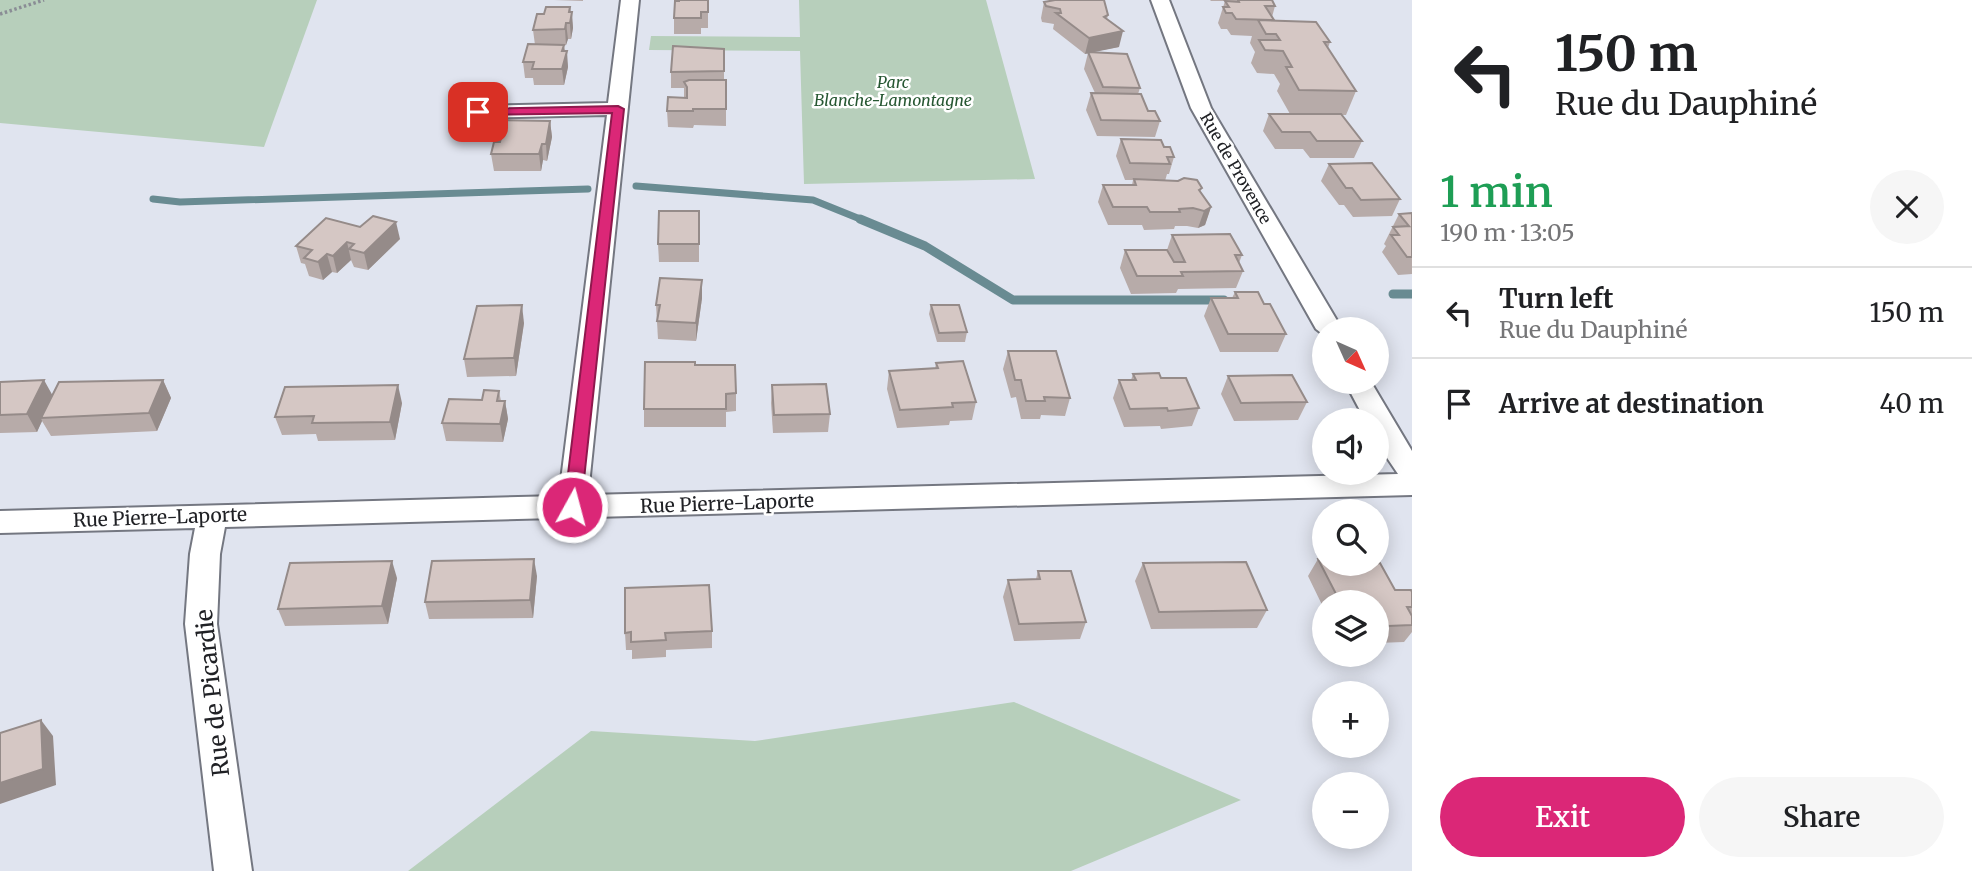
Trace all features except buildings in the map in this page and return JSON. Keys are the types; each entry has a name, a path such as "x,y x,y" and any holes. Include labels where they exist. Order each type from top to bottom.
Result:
{"street":[{"path":"572,507 630,0"},
{"name":"Rue de Provence","path":"1160,0 1201,108 1322,317"},
{"path":"478,112 618,109"},
{"path":"1365,394 1412,472"},
{"name":"Rue Pierre-Laporte","path":"0,522 1412,484"},
{"name":"Rue de Picardie","path":"212,515 205,555 201,624 233,871"}],"path":[{"path":"0,14 44,0"}],"green space":[{"path":"0,0 317,0 264,147 0,123"},
{"name":"Parc Blanche-Lamontagne","path":"799,0 986,0 1035,179 804,184 800,51 649,50 651,36 800,37"},
{"path":"1014,702 1241,800 1071,871 408,871 591,731 755,741"}],"waterway":[{"path":"636,186 813,200 865,221"},
{"path":"153,199 180,202 588,189"},
{"path":"860,219 925,246 1013,300 1224,300"},
{"path":"1393,294 1412,294"}],"route":[{"path":"478,112 618,109 572,507"}]}
